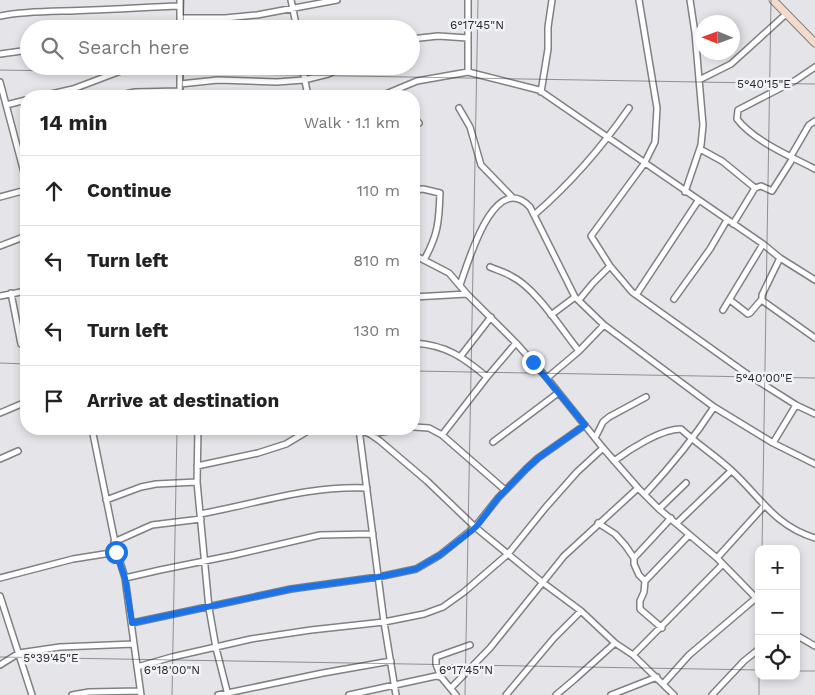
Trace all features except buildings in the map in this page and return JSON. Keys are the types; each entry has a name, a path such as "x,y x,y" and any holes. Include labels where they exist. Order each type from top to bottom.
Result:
{"street":[{"path":"291,0 295,20"},
{"path":"0,16 21,12 90,10 180,3 180,18 226,18 257,15 337,0"},
{"path":"468,0 468,72"},
{"path":"541,92 548,49 548,27 552,0"},
{"path":"639,0 657,108 655,142 644,164 591,236 610,266 636,295 747,374 796,405 815,414"},
{"path":"685,192 700,149 703,125 690,0"},
{"path":"773,0 815,43"},
{"path":"699,80 731,64 786,14"},
{"path":"420,38 438,36 468,38"},
{"path":"0,54 20,51"},
{"path":"815,67 796,80 738,110 737,118 746,130 815,169"},
{"path":"395,90 417,81 468,72 541,92 763,244 780,258 815,280"},
{"path":"69,90 110,75"},
{"path":"180,75 180,90"},
{"path":"303,75 306,90"},
{"path":"180,84 218,80 277,82 304,80 324,75"},
{"path":"0,82 20,155"},
{"path":"6,105 20,102"},
{"path":"459,108 470,127 481,165 512,197 525,202 534,215 548,247 577,299 604,325 714,407 815,464"},
{"path":"534,215 557,195 608,138 629,108"},
{"path":"733,224 755,188 761,186 772,190 809,125 815,122"},
{"path":"700,149 722,161 755,188"},
{"path":"420,189 440,193 440,213 435,240 424,260"},
{"path":"0,197 20,192"},
{"path":"460,285 478,234 487,217 496,207 512,197"},
{"path":"636,295 698,201"},
{"path":"674,299 710,249 727,220"},
{"path":"0,246 20,238"},
{"path":"723,310 763,244"},
{"path":"730,300 749,314 762,299 762,295 780,258"},
{"path":"420,259 450,273 467,294 516,343 547,378 638,488 659,509 717,558 755,597"},
{"path":"551,315 577,299 610,266"},
{"path":"490,267 521,282 551,315 579,351"},
{"path":"0,296 20,292"},
{"path":"11,293 20,341"},
{"path":"420,297 467,294"},
{"path":"762,299 762,301 815,338"},
{"path":"460,357 491,317"},
{"path":"547,378 579,351 604,325"},
{"path":"442,435 516,343"},
{"path":"420,344 436,346 460,357 487,377"},
{"path":"492,442 558,393"},
{"path":"595,438 603,422 609,417 646,397"},
{"path":"0,414 20,405"},
{"path":"773,442 796,405"},
{"path":"645,494 693,440 714,407"},
{"path":"132,623 291,589 378,577 416,569 440,555 476,527 506,490 538,458 585,425"},
{"path":"420,427 429,428 442,435 506,490"},
{"path":"614,461 626,452 654,437 681,429 731,471 758,497 764,506 785,524 804,535 815,538"},
{"path":"72,695 89,692 141,693 125,578 116,552 93,435"},
{"path":"198,435 197,482 209,608 216,648 228,694"},
{"path":"197,466 258,453 286,444 301,435"},
{"path":"359,435 384,622 396,695"},
{"path":"371,435 427,481 508,554 580,611 615,643 633,655 664,683 674,695"},
{"path":"137,667 172,657 268,636 384,622 424,614 443,607 464,592 508,554 577,472 603,448"},
{"path":"0,459 18,451"},
{"path":"677,524 731,471"},
{"path":"106,500 141,487 156,484 197,482"},
{"path":"659,509 686,483"},
{"path":"114,542 152,525 200,517 301,492 334,488 367,488"},
{"path":"451,688 490,648 564,556 638,488"},
{"path":"717,558 764,506"},
{"path":"634,558 671,518"},
{"path":"598,523 615,534 634,558 634,564 645,581 640,609 662,628"},
{"path":"125,578 320,535 373,534"},
{"path":"645,581 689,535"},
{"path":"0,578 73,560 116,552"},
{"path":"633,655 662,628 722,565"},
{"path":"0,596 32,695"},
{"path":"664,683 690,655 755,601"},
{"path":"506,695 554,638 580,611"},
{"path":"798,635 815,646"},
{"path":"556,695 615,643"},
{"path":"0,666 19,653 60,647 134,644"},
{"path":"456,695 442,677 436,664 436,657 470,645"},
{"path":"712,695 744,661 755,652"},
{"path":"218,695 391,662"},
{"path":"349,695 394,684 436,676 442,677"},
{"path":"611,695 656,677"}],"route":[{"path":"116,552 125,578 132,623 291,589 378,577 416,569 440,555 476,527 498,498 526,469 538,458 585,425 533,362"}]}
